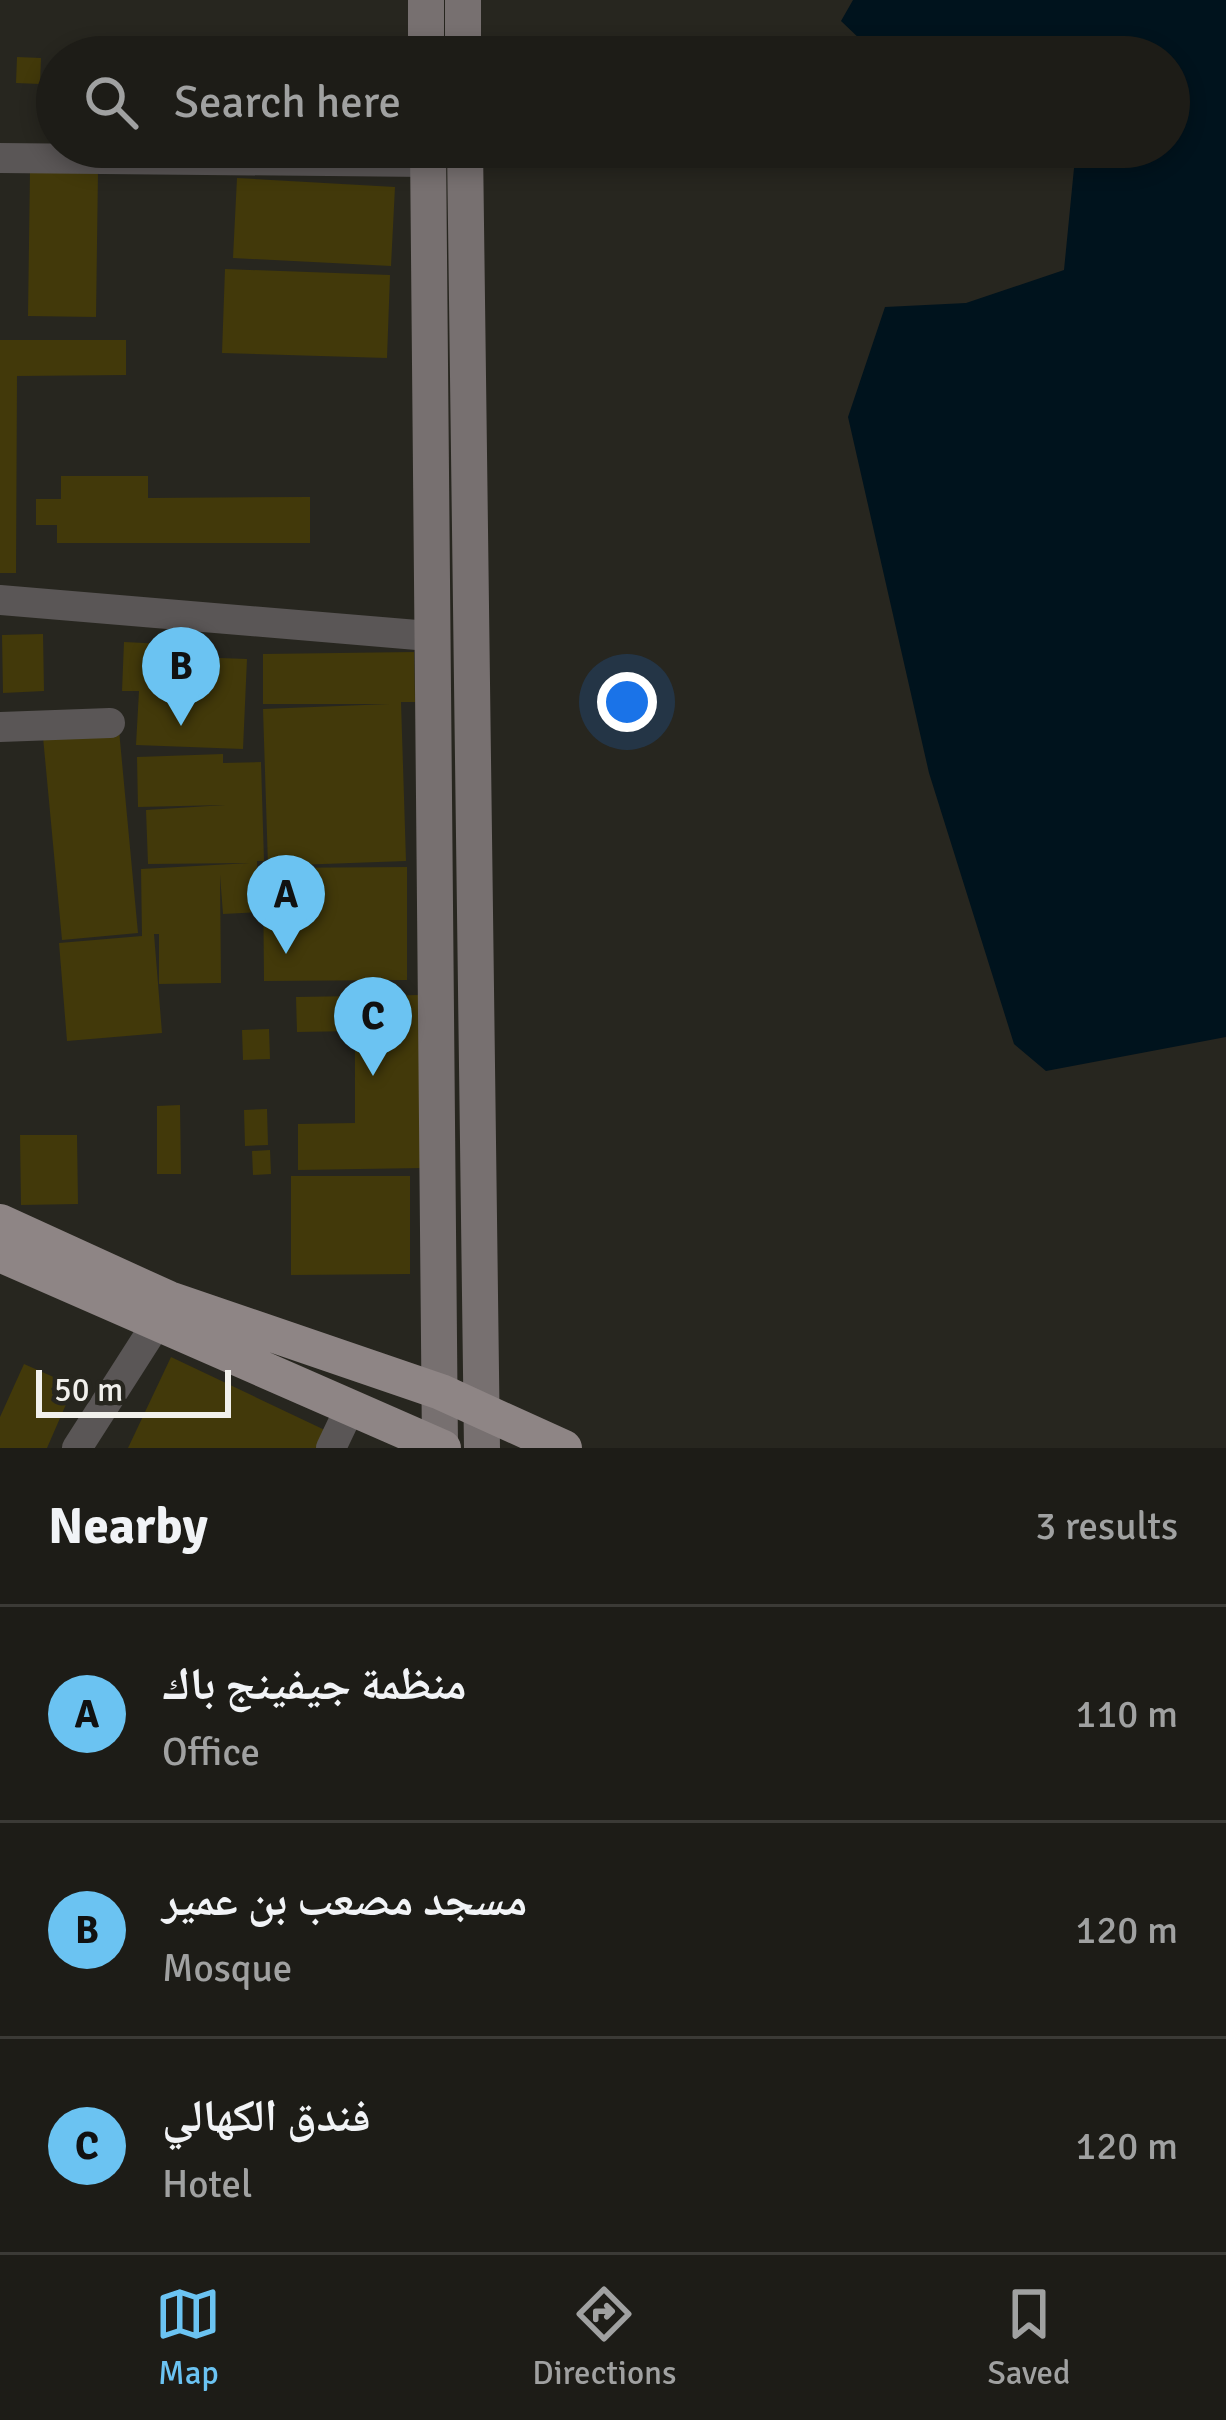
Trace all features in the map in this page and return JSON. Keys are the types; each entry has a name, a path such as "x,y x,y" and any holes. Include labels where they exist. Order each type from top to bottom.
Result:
{"main road":[{"path":"426,0 426,36"},
{"path":"463,0 464,36"},
{"path":"0,1254 155,1326 441,1447 429,636 428,168"},
{"path":"464,168 482,1448"},
{"path":"0,1222 169,1299 441,1392 564,1448"}],"street":[{"path":"0,158 36,158"},
{"path":"0,600 429,636"},
{"path":"0,727 110,724"},
{"path":"77,1448 155,1326"},
{"path":"332,1448 350,1408"}],"water":[{"path":"853,0 1226,0 1226,1037 1046,1071 1014,1044 929,773 848,417 885,307 966,303 1064,270 1074,168 1190,168 1190,36 857,36 841,21"}],"building":[{"path":"17,57 36,58 36,84 16,83"},
{"path":"30,170 98,171 96,317 28,316"},
{"path":"237,178 395,187 391,266 233,258"},
{"path":"225,269 390,275 387,358 222,353"},
{"path":"0,340 126,340 126,375 17,376 16,573 0,573"},
{"path":"61,476 148,476 148,498 310,497 310,543 57,543 57,525 36,525 36,499 61,499"},
{"path":"43,634 44,691 3,693 2,635"},
{"path":"124,642 165,644 165,656 247,659 243,749 136,745 139,691 122,691"},
{"path":"414,652 415,702 401,702 406,861 268,866 263,709 389,704 263,704 263,654"},
{"path":"119,730 138,933 62,940 43,737"},
{"path":"223,754 223,763 261,762 264,861 257,861 259,912 223,914 220,875 221,983 159,984 159,934 154,934 162,1033 67,1041 59,943 142,936 141,869 250,863 148,864 146,810 225,805 138,807 137,757"},
{"path":"407,867 407,980 264,981 263,868"},
{"path":"421,995 423,1168 298,1170 298,1124 355,1123 355,1031 297,1032 296,997"},
{"path":"269,1029 270,1059 243,1060 242,1030"},
{"path":"180,1105 181,1174 157,1174 157,1106"},
{"path":"267,1109 268,1145 245,1146 244,1110"},
{"path":"20,1135 77,1135 78,1204 21,1205"},
{"path":"270,1150 271,1174 253,1175 252,1151"},
{"path":"291,1176 410,1176 410,1274 291,1275"},
{"path":"171,1357 329,1432 321,1448 128,1448"},
{"path":"24,1364 74,1386 47,1448 0,1448 0,1417"}],"place":[{"name":"مسجد مصعب بن عمير","path":"181,726"},
{"name":"منظمة جيفينج باك","path":"286,954"},
{"name":"فندق الكهالي","path":"373,1076"}]}
